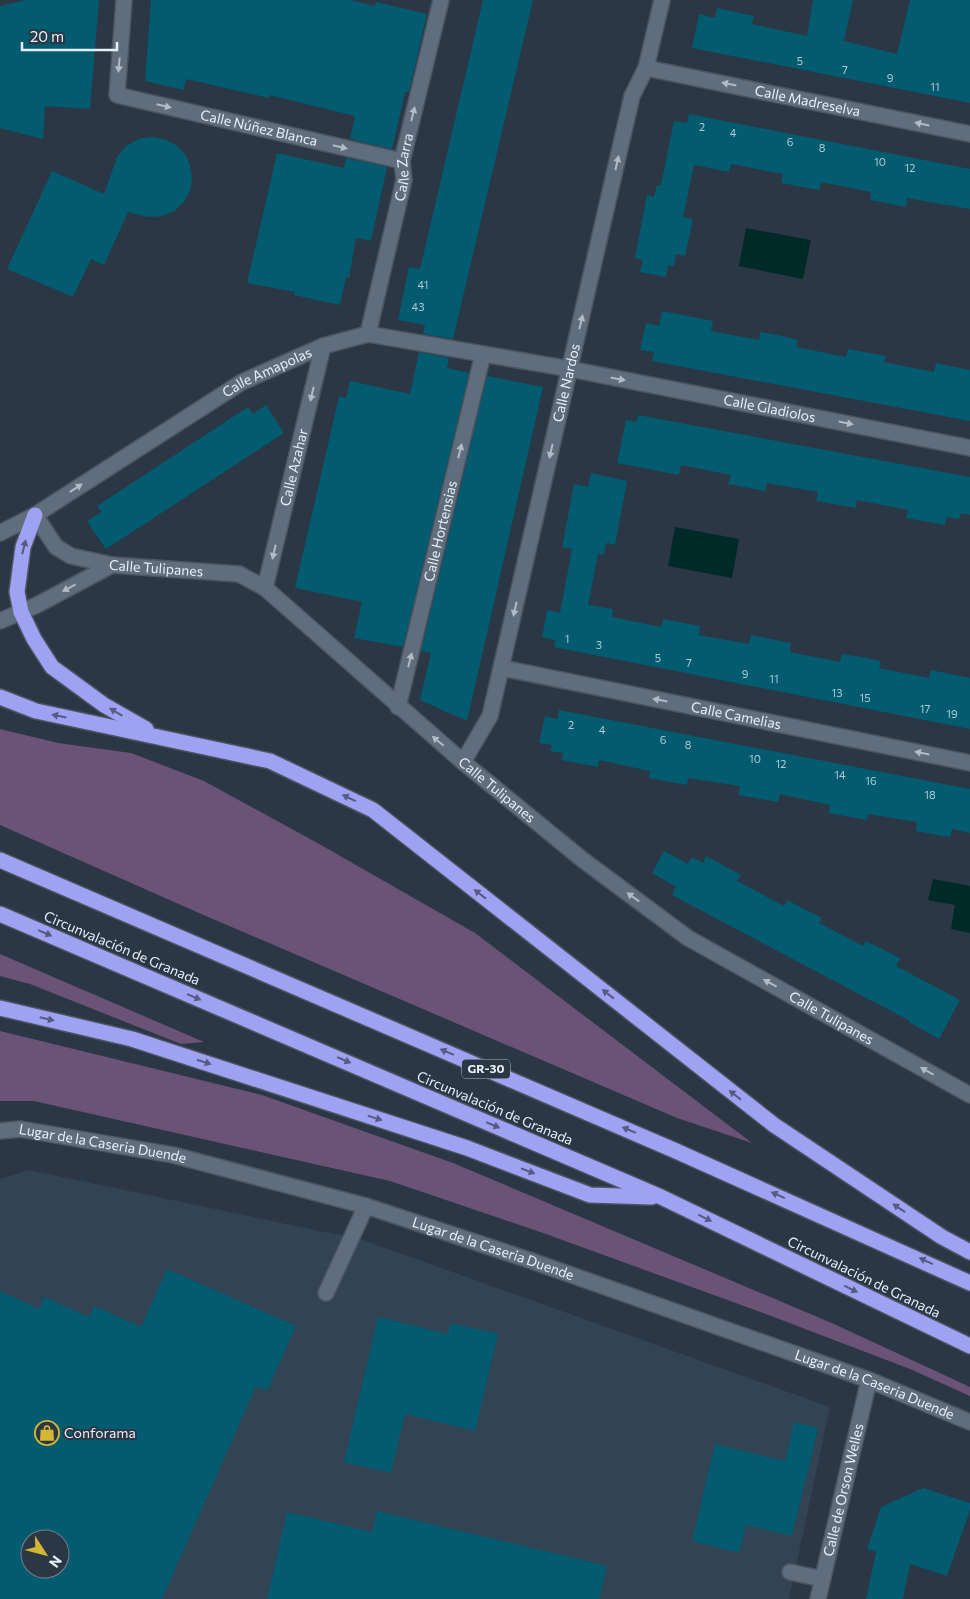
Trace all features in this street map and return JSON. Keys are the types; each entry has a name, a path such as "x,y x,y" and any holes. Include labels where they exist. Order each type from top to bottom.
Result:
{"highway":[{"path":"34,514 23,547 17,592 21,612 42,653 52,667 104,705 158,736"},
{"path":"0,697 36,711 270,761 373,810 774,1125 942,1237 970,1252"},
{"name":"GR-30","path":"0,860 676,1150 970,1283"},
{"name":"Circunvalación de Granada","path":"0,914 661,1197 970,1346"},
{"path":"0,1008 132,1039 467,1148 590,1195 661,1197"}],"street":[{"name":"Calle Núñez Blanca","path":"124,0 117,95 402,161"},
{"name":"Calle Zarra","path":"368,334 404,180 402,161 441,0"},
{"name":"Calle Nardos","path":"463,762 490,716 632,96 646,68 662,0"},
{"name":"Calle Madreselva","path":"646,68 970,134"},
{"name":"Calle Amapolas","path":"0,533 34,514 242,382 323,346 368,334 570,369"},
{"name":"Calle Azahar","path":"265,588 323,346"},
{"name":"Calle Hortensias","path":"398,707 483,354"},
{"name":"Calle Gladiolos","path":"570,369 970,448"},
{"name":"Calle Tulipanes","path":"34,514 56,547 64,553 112,565 239,574 265,588 398,707 463,762 582,860 688,938 970,1095"},
{"path":"0,621 112,565"},
{"name":"Calle Camelias","path":"502,668 970,763"},
{"name":"Lugar de la Caseria Duende","path":"0,1131 20,1129 173,1155 366,1206 529,1260 870,1380 970,1422"},
{"path":"326,1293 366,1206"},
{"name":"Calle de Orson Welles","path":"818,1599 870,1380"},
{"path":"790,1572 822,1579"}],"shaded area":[{"path":"746,228 811,240 803,279 739,266"},
{"path":"675,527 739,539 732,578 668,566"},
{"path":"0,729 58,743 131,753 204,781 321,845 475,933 752,1143 677,1118 199,913 0,825"},
{"path":"933,879 970,886 970,933 951,929 955,905 928,900"},
{"path":"0,954 204,1042 181,1044 30,984 0,976"},
{"path":"0,1031 262,1095 453,1163 834,1324 970,1387 970,1396 910,1369 766,1314 546,1234 390,1181 34,1101 0,1101"},
{"path":"29,1170 363,1240 830,1407 789,1599 0,1599 0,1179"}],"building":[{"path":"26,0 99,0 90,109 45,106 43,139 0,128 0,6"},
{"path":"151,0 350,0 375,6 376,2 427,14 409,92 405,92 392,149 350,139 355,116 270,95 269,98 186,79 184,90 145,81"},
{"path":"483,0 533,0 453,339 423,334 425,325 398,320 409,267 420,269"},
{"path":"813,0 853,0 844,41 897,54 910,0 970,0 970,103 692,48 699,14 715,18 717,8 754,16 752,24 807,36"},
{"path":"689,114 970,169 970,209 907,198 906,207 870,200 871,192 821,182 819,190 781,183 783,174 731,164 729,172 694,165 683,217 693,219 685,256 676,254 674,266 668,265 666,277 640,272 643,260 635,258 647,195 654,197 657,185 661,185 674,121 687,123"},
{"path":"151,137 164,139 176,145 185,154 190,165 192,178 190,191 184,202 174,211 162,216 148,217 128,212 104,265 91,259 73,297 7,269 52,171 104,194 117,157 126,146 138,139"},
{"path":"277,153 344,168 346,158 387,167 371,241 356,238 349,278 346,277 340,305 294,295 295,292 247,283"},
{"path":"662,311 713,321 711,331 759,340 760,332 778,335 798,340 796,347 846,357 848,349 886,356 884,362 934,372 936,363 970,370 970,421 652,361 654,352 640,350 646,323 659,326"},
{"path":"419,352 449,358 447,368 469,373 403,647 354,638 362,602 295,588 339,396 346,398 350,381 410,394"},
{"path":"487,376 543,387 467,721 420,700 431,653 421,651"},
{"path":"266,405 284,433 106,549 87,521 102,512 97,506 248,407 253,414"},
{"path":"638,415 970,477 970,515 961,513 959,519 946,517 945,525 906,518 908,510 857,500 856,508 816,501 818,492 767,483 765,491 728,484 731,475 681,465 679,475 617,463 626,420 637,422"},
{"path":"591,473 627,481 615,545 606,543 604,555 598,554 588,605 613,609 612,617 661,627 663,619 700,626 699,635 749,644 751,635 791,643 790,652 840,662 842,654 881,661 879,668 929,678 931,670 970,678 970,729 554,647 555,640 542,637 547,610 560,613 572,549 562,547 574,484 588,487"},
{"path":"559,710 970,789 970,833 952,829 950,837 937,835 916,831 917,822 868,814 867,820 829,813 830,805 780,794 778,802 738,795 740,786 688,778 687,785 649,778 650,771 599,760 598,767 562,760 563,753 550,751 552,745 539,743 545,716 557,719"},
{"path":"664,851 688,864 692,857 703,863 706,856 741,875 737,881 784,906 787,900 822,918 819,923 863,946 866,941 900,958 896,966 960,1000 939,1039 910,1021 672,895 676,887 652,873"},
{"path":"167,1269 296,1326 267,1391 256,1386 162,1599 0,1599 0,1291 39,1309 44,1297 89,1317 94,1306 141,1327"},
{"path":"378,1317 448,1334 451,1323 498,1334 475,1431 405,1414 391,1473 344,1462"},
{"path":"794,1422 818,1428 792,1536 746,1525 739,1553 692,1541 715,1444 785,1461"},
{"path":"923,1488 970,1503 970,1510 947,1576 910,1564 903,1599 866,1599 876,1552 867,1549 881,1507"},
{"path":"377,1511 607,1566 599,1599 267,1599 287,1512 372,1532"}],"place":[{"name":"Conforama","path":"47,1433"}]}
